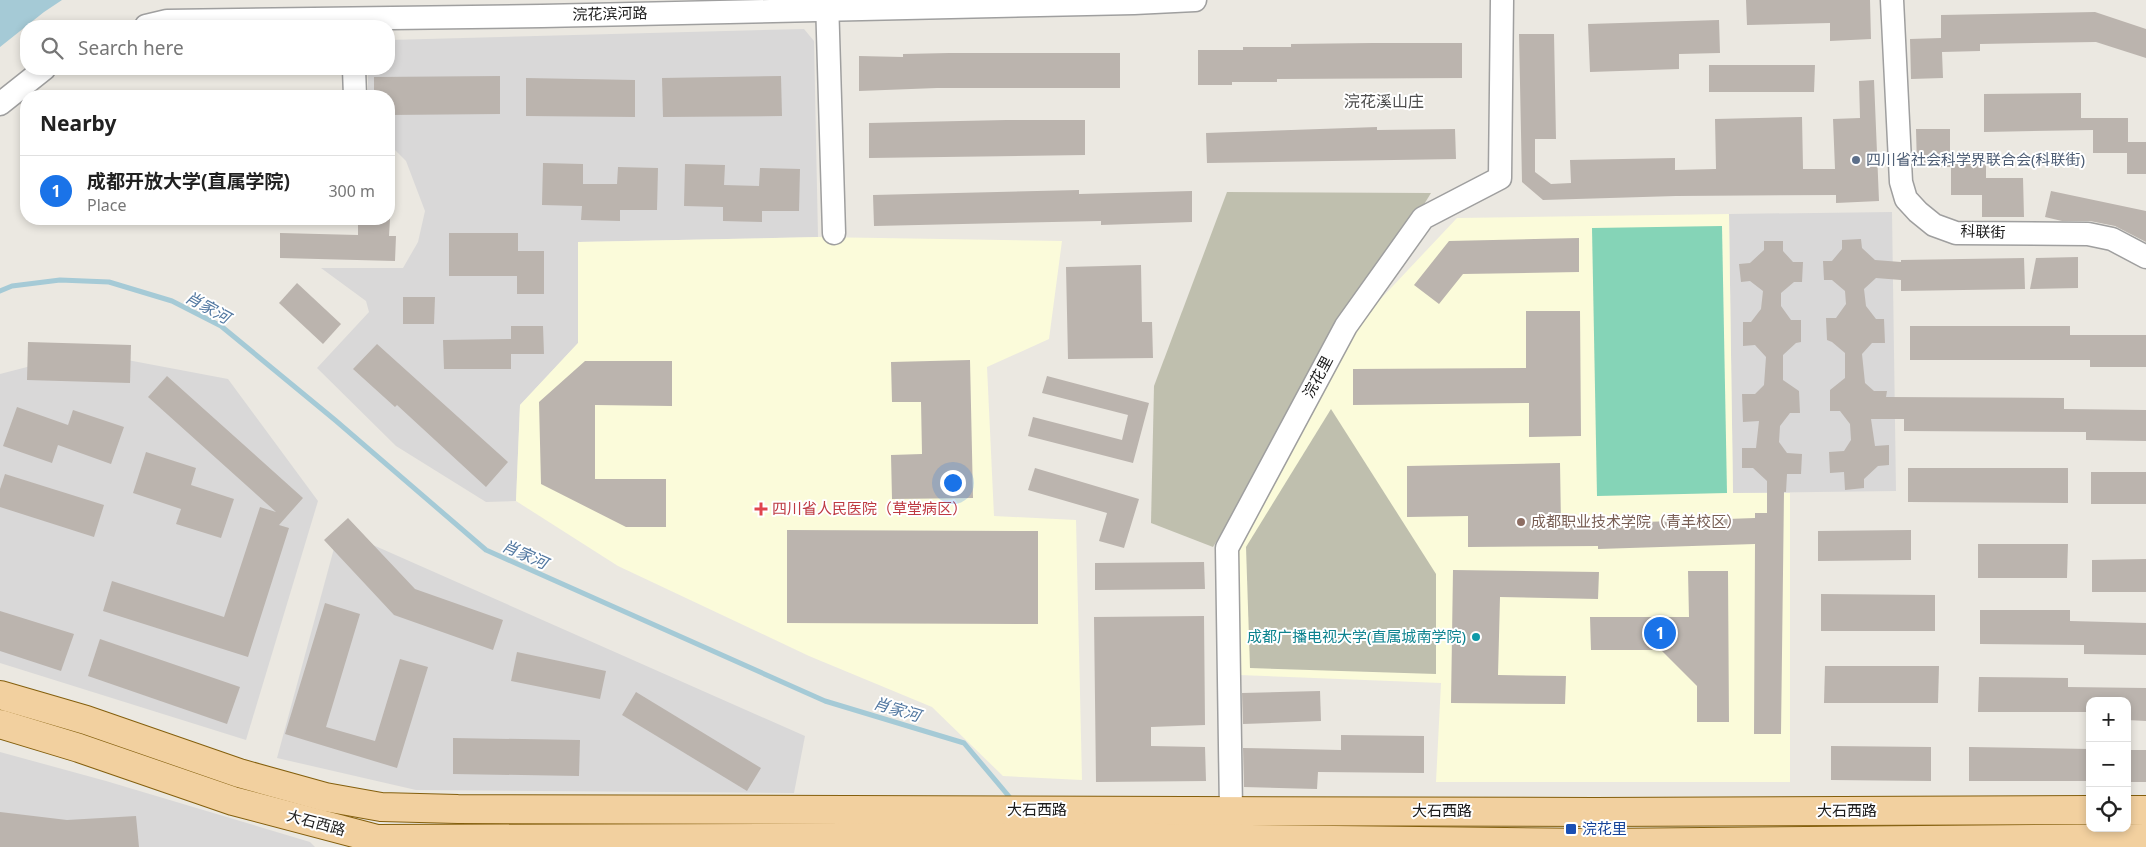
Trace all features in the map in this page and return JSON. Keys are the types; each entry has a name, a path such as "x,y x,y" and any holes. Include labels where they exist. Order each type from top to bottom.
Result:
{"main road":[{"name":"大石西路","path":"0,695 86,720 239,773 325,796 382,807 458,809 1594,812 2086,810"},
{"name":"大石西路","path":"0,724 79,748 232,801 377,843 949,842 1016,837 1078,837 1600,845 1982,843 2146,838"},
{"path":"2131,810 2146,810"},
{"path":"1594,812 1600,845"}],"street":[{"name":"浣花滨河路","path":"395,20 828,5 1124,3 1195,0"},
{"name":"浣花里","path":"1231,810 1227,548 1346,326 1423,218 1500,178 1502,0"},
{"name":"科联街","path":"1892,0 1901,182 1906,199 1918,212 1934,225 1956,232 2088,234 2112,240 2146,257"},
{"path":"828,5 834,233"},
{"path":"0,104 36,75"},
{"path":"354,75 355,90"},
{"path":"377,843 382,807"}],"shaded area":[{"path":"804,29 814,41 818,237 578,242 578,343 520,405 516,501 486,502 396,446 317,368 369,312 366,301 321,268 403,268 418,242 425,211 406,161 395,150 395,90 368,90 368,75 395,75 395,40"},
{"path":"1227,192 1431,193 1213,547 1151,523 1154,386"},
{"path":"1892,212 1896,491 1733,493 1729,214"},
{"name":"成都职业技术学院（青羊校区）","path":"1729,214 1733,493 1790,493 1790,782 1436,782 1441,683 1239,675 1237,550 1358,323 1457,218"},
{"name":"四川省人民医院（草堂病区）","path":"818,237 1062,241 1049,339 987,367 994,516 1076,520 1082,780 1003,776 932,707 809,656 618,566 516,501 520,405 578,343 578,242"},
{"path":"85,352 228,379 318,501 246,740 0,663 0,374"},
{"path":"1331,409 1436,574 1436,674 1250,668 1246,547"},
{"path":"339,530 805,736 794,793 416,790 277,758"},
{"path":"0,752 106,781 310,842 315,847 0,847"}],"green space":[{"path":"1722,226 1727,493 1597,496 1592,228"}],"water":[{"path":"0,0 62,0 34,20 20,20 20,31 0,47"}],"building":[{"path":"1746,0 1870,0 1871,39 1830,41 1830,23 1747,25"},
{"path":"2095,12 2146,29 2146,58 2096,42 1980,44 1980,51 1942,52 1943,78 1911,79 1910,39 1941,38 1941,15"},
{"path":"1719,20 1720,53 1679,54 1679,69 1590,72 1588,24"},
{"path":"1519,34 1554,34 1556,139 1535,139 1535,172 1551,184 1571,183 1570,160 1675,158 1675,170 1716,169 1715,119 1802,117 1803,169 1835,169 1833,119 1860,118 1859,81 1874,80 1879,201 1836,203 1836,195 1676,196 1543,200 1522,182"},
{"path":"1462,43 1462,78 1277,79 1277,82 1232,82 1232,85 1198,85 1198,50 1243,50 1243,47 1291,47 1291,44"},
{"path":"1120,53 1120,88 937,88 859,91 859,56 903,57 903,54"},
{"path":"1709,65 1815,65 1814,92 1709,92"},
{"path":"500,76 500,114 395,115 395,90 374,90 374,77"},
{"path":"781,76 782,116 663,117 662,78"},
{"path":"526,78 635,80 635,117 526,116"},
{"path":"2081,93 2081,118 2128,118 2128,142 2146,142 2146,174 2127,174 2127,153 2093,153 2093,130 1984,132 1984,94"},
{"path":"1085,120 1085,155 869,158 869,123"},
{"path":"1377,127 1377,130 1455,129 1456,159 1207,163 1206,133"},
{"path":"1916,129 1950,129 1950,154 1986,153 1986,178 2023,178 2024,217 1982,217 1982,195 1951,195 1951,167 1917,167"},
{"path":"543,163 583,164 583,184 617,184 618,167 658,168 657,210 620,210 620,221 581,220 582,206 542,205"},
{"path":"685,164 725,165 724,185 759,186 760,168 800,169 799,211 762,211 762,222 723,221 723,207 684,206"},
{"path":"1079,190 1079,194 1192,191 1192,222 1101,225 1101,221 874,226 873,195"},
{"path":"2051,191 2146,211 2146,242 2115,226 2090,221 2062,221 2045,217"},
{"path":"358,225 390,225 389,236 396,236 395,261 280,258 280,233 358,235"},
{"path":"449,233 518,233 518,251 544,251 544,294 517,294 517,276 449,276"},
{"path":"1579,238 1579,272 1463,274 1439,304 1414,285 1449,241"},
{"path":"1861,239 1862,248 1875,260 1901,262 1901,260 2024,258 2025,289 1901,291 1901,280 1876,278 1864,289 1866,306 1876,319 1884,319 1885,343 1872,343 1862,354 1865,383 1874,391 1887,391 1886,397 2064,398 2064,409 2146,410 2146,441 2086,440 2086,432 1904,431 1904,419 1871,419 1875,446 1889,445 1889,465 1878,466 1864,479 1864,488 1845,490 1844,472 1830,473 1829,452 1844,451 1851,440 1850,424 1840,411 1830,411 1830,390 1845,378 1845,353 1827,340 1826,318 1836,318 1846,304 1845,291 1832,280 1824,280 1823,261 1832,261 1842,249 1842,240"},
{"path":"1764,241 1783,241 1783,251 1793,262 1803,262 1802,282 1794,282 1781,293 1781,306 1791,320 1801,320 1801,342 1796,343 1783,355 1783,380 1799,391 1800,413 1790,413 1780,426 1779,442 1787,453 1802,454 1801,474 1787,474 1786,492 1784,492 1781,734 1754,734 1755,544 1598,549 1598,546 1468,547 1468,516 1407,517 1407,466 1560,463 1561,525 1755,518 1755,513 1767,513 1767,481 1753,468 1742,468 1742,448 1756,448 1759,421 1743,422 1742,394 1755,394 1764,385 1766,357 1755,345 1743,346 1743,322 1751,322 1761,309 1763,291 1750,281 1741,282 1739,264 1750,263 1764,250"},
{"path":"2078,257 2078,288 2030,289 2036,258"},
{"path":"1141,265 1142,322 1152,322 1153,358 1068,359 1066,267"},
{"path":"297,283 341,324 323,344 279,303"},
{"path":"403,297 435,297 434,324 403,324"},
{"path":"1526,311 1580,311 1581,436 1529,437 1529,403 1353,405 1353,369 1526,368"},
{"path":"511,326 543,326 544,354 511,354 511,369 444,369 443,340 511,339"},
{"path":"1910,326 2070,326 2070,335 2146,335 2146,367 2090,367 2090,360 1910,360"},
{"path":"28,342 131,345 130,383 27,380"},
{"path":"377,344 508,462 486,487 397,405 395,407 353,369"},
{"path":"970,360 973,498 892,499 891,455 922,454 921,402 892,402 891,362"},
{"path":"585,361 672,361 672,406 595,405 595,479 666,479 666,527 626,527 541,484 539,402"},
{"path":"167,376 303,498 279,525 289,528 248,657 103,611 112,581 224,617 260,507 276,512 148,397"},
{"path":"1047,376 1149,403 1133,463 1028,436 1033,417 1122,440 1128,415 1042,393"},
{"path":"17,407 68,425 73,410 124,427 111,464 58,445 52,463 3,446"},
{"path":"146,452 196,468 191,485 234,499 221,538 176,524 181,509 133,493"},
{"path":"1035,468 1139,499 1124,548 1099,541 1107,513 1028,490"},
{"path":"1908,468 2068,468 2068,503 1908,502"},
{"path":"2091,472 2146,472 2146,504 2091,504"},
{"path":"5,474 104,505 94,537 0,507 0,489"},
{"path":"348,518 415,589 503,620 493,650 394,615 324,540"},
{"path":"787,530 1038,531 1038,624 787,623"},
{"path":"1911,530 1911,560 1818,561 1818,531"},
{"path":"1978,544 2068,544 2067,578 1978,578"},
{"path":"2146,559 2146,592 2092,592 2092,560"},
{"path":"1204,562 1205,589 1095,590 1095,563"},
{"name":"成都广播电视大学(直属城南学院)","path":"1453,570 1599,572 1598,599 1500,597 1498,675 1566,676 1565,704 1451,703"},
{"path":"1688,571 1728,571 1729,722 1697,722 1697,686 1661,650 1591,650 1590,617 1689,617"},
{"path":"1821,594 1935,595 1935,631 1821,631"},
{"path":"325,603 360,614 326,727 375,741 400,659 428,667 397,768 285,734"},
{"path":"1980,610 2070,610 2070,621 2146,623 2146,655 2084,654 2084,645 1980,644"},
{"path":"0,611 74,634 61,671 0,651"},
{"path":"1204,616 1205,725 1151,727 1151,746 1205,747 1206,781 1096,782 1094,617"},
{"path":"100,639 240,687 227,724 88,676"},
{"path":"517,652 606,671 600,699 511,681"},
{"path":"1825,666 1939,666 1938,703 1824,703"},
{"path":"1979,677 2068,678 2068,687 2146,688 2146,721 2131,720 2131,697 2086,697 2086,712 1978,712"},
{"path":"1320,691 1321,721 1243,724 1242,693"},
{"path":"636,692 761,768 747,791 622,715"},
{"path":"1341,735 1424,736 1424,773 1318,772 1317,789 1244,787 1243,748 1341,750"},
{"path":"453,738 580,740 579,776 453,774"},
{"path":"1831,746 1931,747 1931,781 1831,780"},
{"path":"1969,747 2086,749 2086,781 1969,781"},
{"path":"2131,750 2146,750 2146,782 2131,782"},
{"path":"0,812 67,820 136,816 139,847 0,847"}],"waterway":[{"name":"肖家河","path":"0,291 12,286 60,280 109,282 172,301 221,326 335,420 486,550 825,701 964,743 1012,800"}],"place":[{"name":"四川省社会科学界联合会(科联街)","path":"1856,160"},
{"name":"四川省人民医院（草堂病区）","path":"761,509"},
{"name":"成都职业技术学院（青羊校区）","path":"1521,522"},
{"name":"成都开放大学(直属学院)","path":"1660,633"},
{"name":"成都广播电视大学(直属城南学院)","path":"1476,637"},
{"name":"浣花里","path":"1571,829"}],"district":[{"name":"浣花溪山庄","path":"1384,101"}]}
